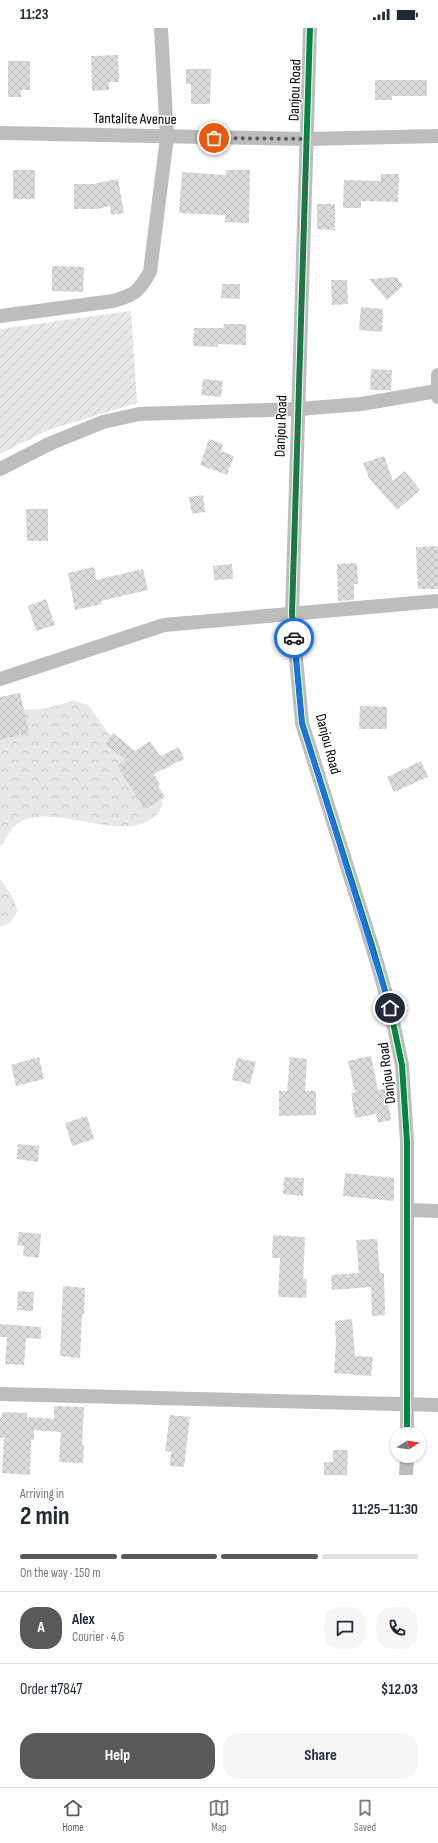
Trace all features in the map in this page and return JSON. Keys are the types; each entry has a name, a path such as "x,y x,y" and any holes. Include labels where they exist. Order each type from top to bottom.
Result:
{"street":[{"path":"0,316 113,301 131,296 141,289 150,272 167,137 161,28"},
{"name":"Danjou Road","path":"310,28 292,614 302,723 373,949 393,1022 402,1065 406,1142 407,1210 407,1427"},
{"name":"Tantalite Avenue","path":"0,133 307,139 438,136"},
{"path":"0,469 49,444 103,422 139,414 299,409 361,404 437,394 438,375"},
{"path":"0,679 164,625 438,601"},
{"path":"407,1210 438,1211"},
{"path":"0,1394 438,1406"},
{"path":"406,1475 407,1463"}],"green space":[{"path":"131,311 137,403 48,430 0,454 0,329"},
{"path":"73,700 88,705 106,730 117,741 157,791 163,804 154,817 139,824 122,826 103,825 44,816 28,819 10,831 0,847 0,707 37,709 64,704"},
{"path":"0,879 12,896 18,911 10,923 0,927"}],"building":[{"path":"118,55 119,82 109,82 109,90 92,91 91,56"},
{"path":"8,61 30,61 30,90 21,90 21,97 8,97"},
{"path":"186,69 211,69 210,104 191,104 191,84 186,84"},
{"path":"375,80 427,80 427,96 392,96 392,100 375,100"},
{"path":"13,170 35,170 35,199 13,199"},
{"path":"226,170 250,170 249,223 225,222 225,215 179,213 182,172 226,175"},
{"path":"381,174 399,174 398,202 361,201 361,208 343,208 344,180 380,181"},
{"path":"118,179 124,213 111,215 110,206 97,209 74,209 74,184 93,184"},
{"path":"317,204 335,204 335,230 317,229"},
{"path":"52,266 84,267 83,292 52,291"},
{"path":"396,277 403,286 387,300 369,279"},
{"path":"331,280 347,280 348,304 332,305"},
{"path":"222,284 240,284 240,299 221,298"},
{"path":"361,307 383,309 382,332 359,330"},
{"path":"224,324 246,324 246,345 218,344 218,347 193,346 194,328 223,328"},
{"path":"371,369 392,370 391,390 370,390"},
{"path":"203,379 223,381 221,397 201,395"},
{"path":"209,439 223,444 221,451 234,456 227,475 200,465"},
{"path":"384,456 393,481 405,471 420,490 397,510 369,478 363,463"},
{"path":"203,495 205,512 192,514 189,497"},
{"path":"26,509 48,509 48,541 27,541"},
{"path":"438,546 438,589 418,589 416,547"},
{"path":"357,563 358,584 354,584 354,600 338,601 337,564"},
{"path":"232,564 233,579 214,580 213,566"},
{"path":"94,567 96,580 143,569 148,590 101,601 102,604 75,610 68,573"},
{"path":"46,599 55,625 36,631 28,606"},
{"path":"20,693 29,733 0,740 0,697"},
{"path":"360,706 387,707 387,729 359,729"},
{"path":"113,733 135,751 150,741 160,756 179,747 184,759 154,774 160,784 158,786 165,797 145,809 117,766 126,760 105,744"},
{"path":"421,761 428,777 394,792 387,777"},
{"path":"371,1056 378,1090 386,1088 391,1120 378,1123 376,1114 355,1118 351,1093 355,1092 348,1061"},
{"path":"39,1057 44,1079 16,1086 11,1065"},
{"path":"290,1057 307,1059 305,1091 316,1091 316,1115 279,1116 279,1091 287,1091"},
{"path":"237,1058 256,1062 250,1084 232,1080"},
{"path":"87,1116 94,1139 72,1146 65,1123"},
{"path":"18,1144 39,1146 38,1162 17,1159"},
{"path":"345,1173 394,1178 394,1201 343,1196"},
{"path":"284,1177 304,1178 303,1196 283,1194"},
{"path":"19,1232 41,1234 39,1258 23,1256 24,1246 17,1245"},
{"path":"273,1235 305,1237 303,1279 307,1279 306,1298 278,1297 280,1258 272,1258"},
{"path":"377,1239 380,1273 384,1273 385,1315 372,1316 371,1287 332,1290 331,1275 359,1273 356,1240"},
{"path":"63,1286 85,1288 80,1358 60,1356"},
{"path":"18,1291 34,1292 33,1311 17,1310"},
{"path":"352,1319 355,1356 373,1357 371,1376 334,1373 336,1343 335,1321"},
{"path":"0,1324 41,1327 41,1339 26,1338 24,1365 5,1364 7,1337 0,1337"},
{"path":"54,1406 84,1407 82,1445 84,1445 83,1463 59,1462 61,1432 34,1430 34,1440 31,1440 30,1475 2,1473 4,1438 0,1438 0,1418 2,1418 2,1412 27,1413 27,1417 54,1419"},
{"path":"170,1415 190,1417 184,1467 170,1466 171,1452 165,1451"},
{"path":"333,1450 348,1450 347,1475 324,1475 324,1462 333,1462"}],"cycle path":[{"path":"310,28 292,614 302,723 373,949 390,1008 402,1065 407,1142 407,1427"}],"way so far":[{"path":"214,138 307,139 292,614 294,638"}],"route":[{"path":"294,638 302,723 390,1008"}]}
